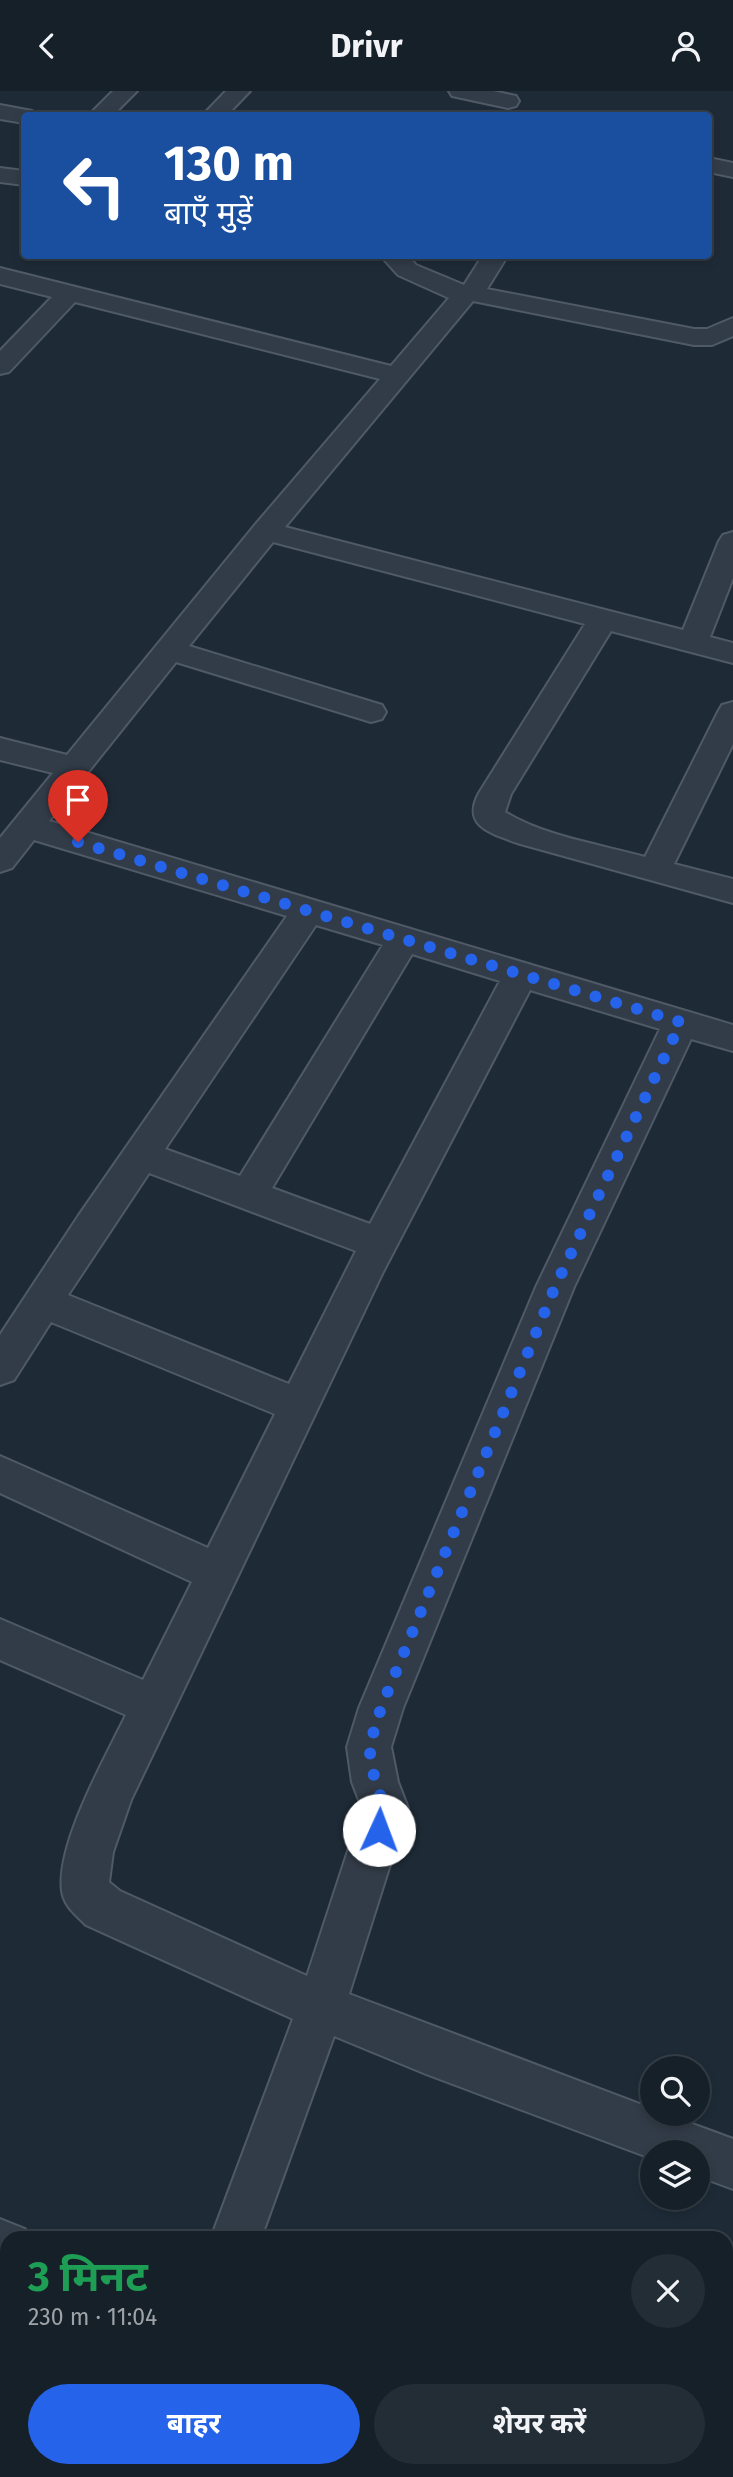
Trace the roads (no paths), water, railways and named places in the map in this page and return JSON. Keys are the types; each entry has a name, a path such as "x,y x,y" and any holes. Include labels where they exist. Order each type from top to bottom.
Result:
{"street":[{"path":"0,105 17,91"},
{"path":"103,112 126,91"},
{"path":"217,112 239,91"},
{"path":"460,91 506,103"},
{"path":"0,112 21,116"},
{"path":"712,166 733,170"},
{"path":"0,175 21,178"},
{"path":"396,259 407,270 465,292 694,337 712,337 733,326"},
{"path":"0,860 265,531 457,306 493,259"},
{"path":"0,276 397,375"},
{"path":"0,366 71,292"},
{"path":"265,531 733,653"},
{"path":"693,642 733,541"},
{"path":"603,619 503,779 489,806 491,818 501,827 733,891"},
{"path":"169,650 370,712"},
{"path":"655,870 733,712"},
{"path":"0,749 74,768"},
{"path":"27,826 733,1038"},
{"path":"0,1368 141,1155 308,911"},
{"path":"248,1195 404,939"},
{"path":"520,975 378,1243 113,1789 90,1846 85,1869 85,1892 103,1908 321,2007 426,2050 733,2164"},
{"path":"239,2231 321,2007 385,1808 375,1782 369,1747 381,1708 555,1287 681,1022"},
{"path":"141,1155 378,1243"},
{"path":"43,1302 299,1406"},
{"path":"0,1474 218,1573"},
{"path":"0,1639 154,1706"}]}
